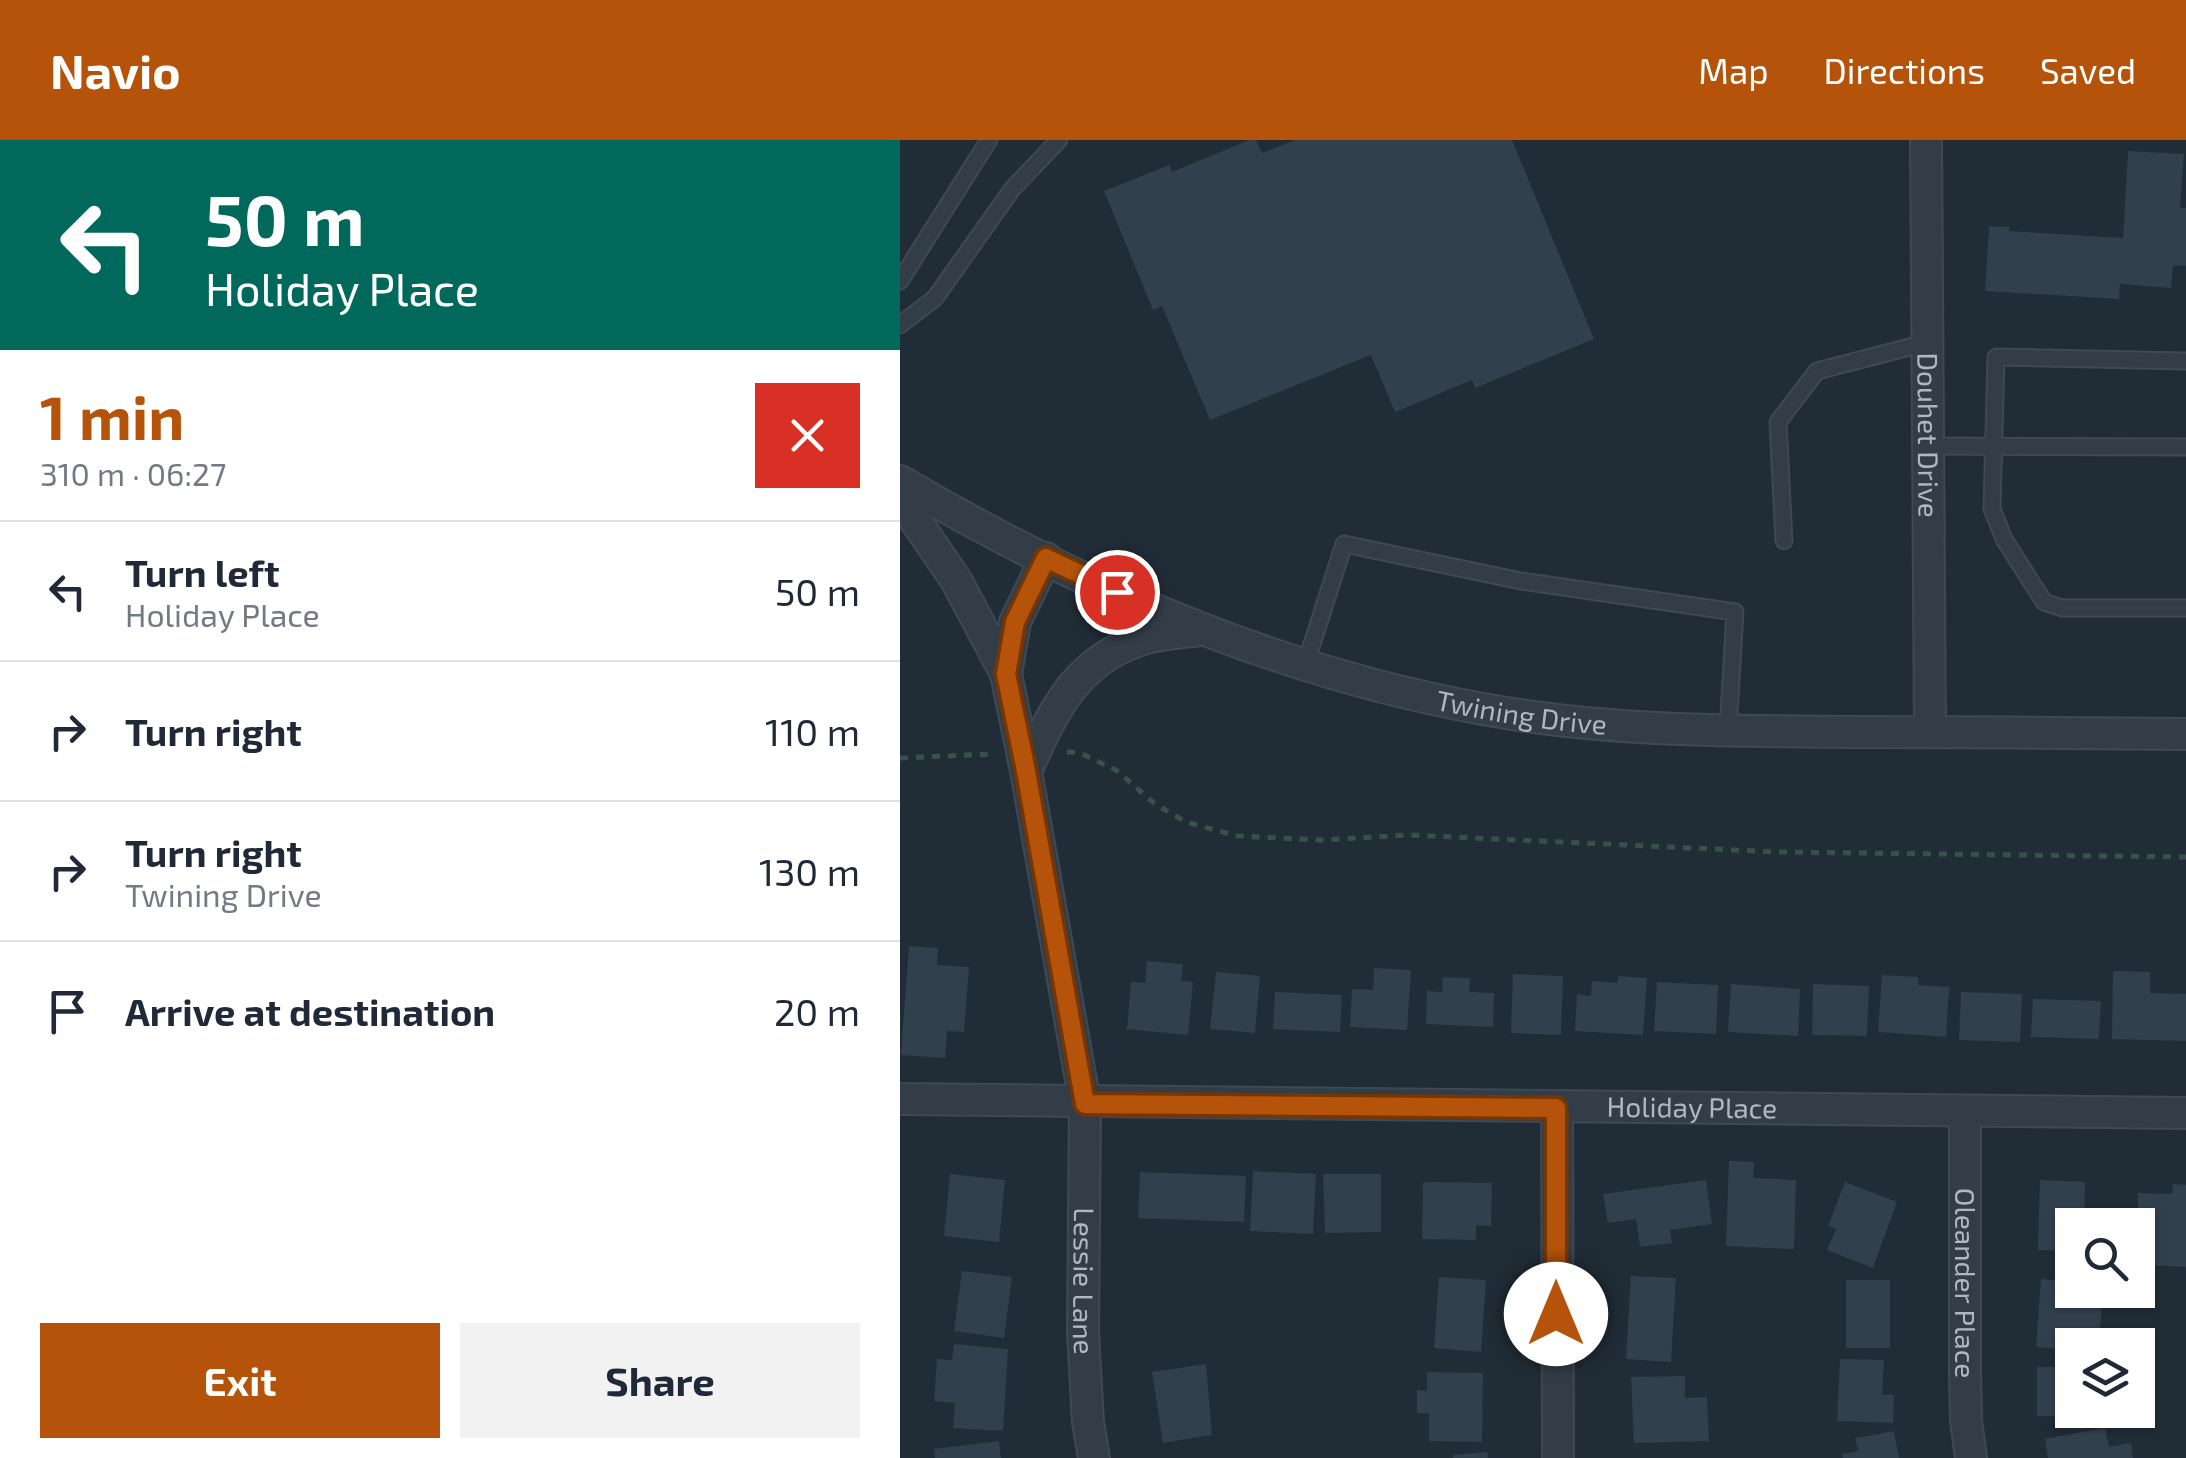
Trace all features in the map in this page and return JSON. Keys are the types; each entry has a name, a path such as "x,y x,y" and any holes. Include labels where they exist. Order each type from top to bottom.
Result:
{"street":[{"name":"Douhet Drive","path":"1926,140 1930,732"},
{"name":"Twining Drive","path":"900,481 966,520 1204,630 1352,678 1482,709 1604,726 1728,731 2186,734"},
{"path":"900,498 956,580 1006,674"},
{"path":"1006,674 1015,622 1046,558"},
{"path":"1028,757 1076,678 1109,655 1146,638 1204,630"},
{"name":"Lessie Lane","path":"1006,674 1028,757 1085,1104 1083,1332 1094,1458"},
{"name":"Holiday Place","path":"900,1100 2186,1113"},
{"path":"1556,1108 1558,1458"},
{"name":"Oleander Place","path":"1965,1111 1965,1387 1972,1458"}],"lane":[{"path":"900,282 990,140"},
{"path":"900,326 935,298 1013,188 1058,140"},
{"path":"1784,541 1778,422 1817,371 1929,342"},
{"path":"2186,361 1996,357 1992,446 1992,508 2004,539 2044,602 2062,608 2186,608"},
{"path":"1929,446 2186,447"},
{"path":"1306,663 1344,544 1536,584 1735,612 1728,731"}],"path":[{"path":"900,758 1080,754 1116,770 1155,804 1186,822 1237,836 1323,840 1409,835 1778,852 2186,857"}],"building":[{"path":"1256,140 1262,153 1295,140 1512,140 1594,339 1475,388 1472,380 1395,412 1371,355 1210,420 1162,306 1153,310 1104,191 1169,165 1172,172"},
{"path":"2128,151 2184,154 2180,208 2186,208 2186,266 2173,265 2171,288 2120,284 2119,299 1985,291 1989,226 2009,227 2009,231 2123,238"},
{"path":"909,946 938,948 937,965 969,967 964,1032 947,1031 945,1058 901,1055"},
{"path":"1147,961 1183,964 1181,981 1193,982 1188,1035 1127,1029 1131,982 1145,983"},
{"path":"1374,968 1411,970 1407,1030 1350,1027 1352,989 1373,990"},
{"path":"2113,971 2150,972 2150,993 2186,994 2186,1041 2112,1039"},
{"path":"1216,972 1260,976 1255,1033 1210,1029"},
{"path":"1513,974 1563,976 1561,1035 1511,1033"},
{"path":"1882,975 1918,977 1918,985 1949,987 1946,1037 1878,1032"},
{"path":"1618,976 1647,978 1643,1035 1575,1031 1577,994 1591,996 1592,981 1617,983"},
{"path":"1443,977 1470,978 1469,992 1494,993 1493,1027 1426,1024 1427,991 1442,992"},
{"path":"1657,982 1718,985 1716,1034 1654,1031"},
{"path":"1731,984 1800,989 1798,1036 1728,1032"},
{"path":"1813,984 1869,986 1867,1036 1812,1035"},
{"path":"1275,992 1342,995 1340,1032 1273,1029"},
{"path":"1961,992 2022,994 2020,1042 1959,1040"},
{"path":"2033,999 2101,1001 2099,1039 2031,1037"},
{"path":"1729,1161 1754,1162 1753,1178 1796,1180 1794,1249 1726,1246"},
{"path":"1253,1171 1316,1174 1313,1234 1250,1231"},
{"path":"1140,1172 1246,1176 1244,1222 1138,1218"},
{"path":"950,1174 1005,1180 999,1242 944,1236"},
{"path":"1323,1174 1381,1174 1381,1232 1325,1233"},
{"path":"1706,1180 1712,1224 1670,1230 1672,1243 1640,1247 1636,1219 1608,1223 1603,1194"},
{"path":"2040,1180 2085,1182 2084,1208 2055,1208 2055,1250 2038,1250"},
{"path":"1423,1182 1492,1183 1491,1226 1476,1225 1476,1240 1422,1239"},
{"path":"1845,1182 1897,1202 1873,1268 1827,1250 1836,1229 1828,1226"},
{"path":"2173,1184 2186,1185 2186,1267 2155,1265 2155,1208 2138,1208 2138,1193 2172,1194"},
{"path":"962,1271 1012,1277 1004,1338 954,1331"},
{"path":"1631,1276 1676,1278 1671,1362 1626,1359"},
{"path":"1439,1277 1486,1280 1481,1352 1434,1348"},
{"path":"2041,1279 2055,1280 2055,1308 2102,1308 2100,1328 2055,1328 2055,1349 2036,1347"},
{"path":"1846,1280 1890,1280 1890,1348 1846,1348"},
{"path":"954,1344 1008,1349 1003,1431 953,1428 955,1403 934,1401 937,1359 952,1360"},
{"path":"1840,1359 1884,1360 1882,1395 1894,1395 1893,1423 1837,1421"},
{"path":"1206,1364 1212,1435 1163,1443 1152,1372"},
{"path":"2037,1367 2055,1367 2055,1416 2037,1416"},
{"path":"1427,1372 1483,1373 1482,1442 1429,1441 1429,1413 1417,1413 1417,1390 1427,1391"},
{"path":"1685,1376 1685,1398 1707,1397 1709,1441 1634,1443 1631,1377"},
{"path":"2105,1428 2109,1447 2131,1443 2133,1458 2048,1458 2045,1439"},
{"path":"1894,1431 1899,1458 1843,1458 1842,1454 1858,1451 1855,1438"},
{"path":"999,1441 1001,1458 935,1458 934,1449"},
{"path":"1487,1452 1488,1458 1453,1458 1453,1455"}],"route":[{"path":"1117,592 1046,558 1015,622 1006,674 1085,1104 1556,1108 1556,1314"}]}
